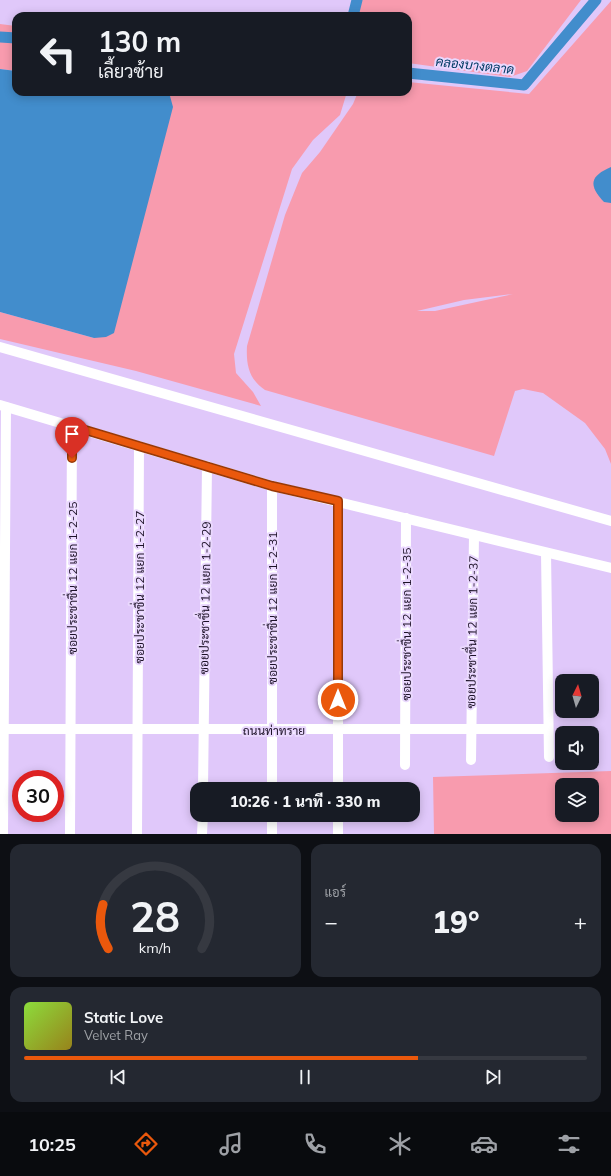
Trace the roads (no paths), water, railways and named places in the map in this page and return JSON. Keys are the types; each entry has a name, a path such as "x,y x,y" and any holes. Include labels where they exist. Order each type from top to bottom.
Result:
{"street":[{"path":"0,347 611,521"},
{"path":"3,834 3,406 272,486 611,568"},
{"name":"ซอยประชาชื่น 12 แยก 1-2-25","path":"70,834 72,426"},
{"name":"ซอยประชาชื่น 12 แยก 1-2-27","path":"137,834 140,446"},
{"name":"ซอยประชาชื่น 12 แยก 1-2-29","path":"203,782 207,466"},
{"name":"ซอยประชาชื่น 12 แยก 1-2-31","path":"272,486 272,782"},
{"path":"338,501 338,782"},
{"name":"ซอยประชาชื่น 12 แยก 1-2-35","path":"405,765 406,518"},
{"name":"ซอยประชาชื่น 12 แยก 1-2-37","path":"471,760 474,535"},
{"path":"546,553 549,757"},
{"name":"ถนนท่าทราย","path":"2,729 548,729"},
{"path":"202,834 203,822"},
{"path":"272,822 272,834"},
{"path":"338,822 338,834"}],"water":[{"path":"0,69 12,70 12,96 170,96 173,107 114,333 106,337 94,338 0,312"},
{"path":"611,167 611,203 604,202 599,196 595,191 594,182 595,178 599,174"}],"waterway":[{"path":"354,12 357,0"},
{"name":"คลองบางตลาด","path":"412,73 524,85 596,0"},
{"name":"คลองบางตลาด","path":"0,37 12,38"}]}
